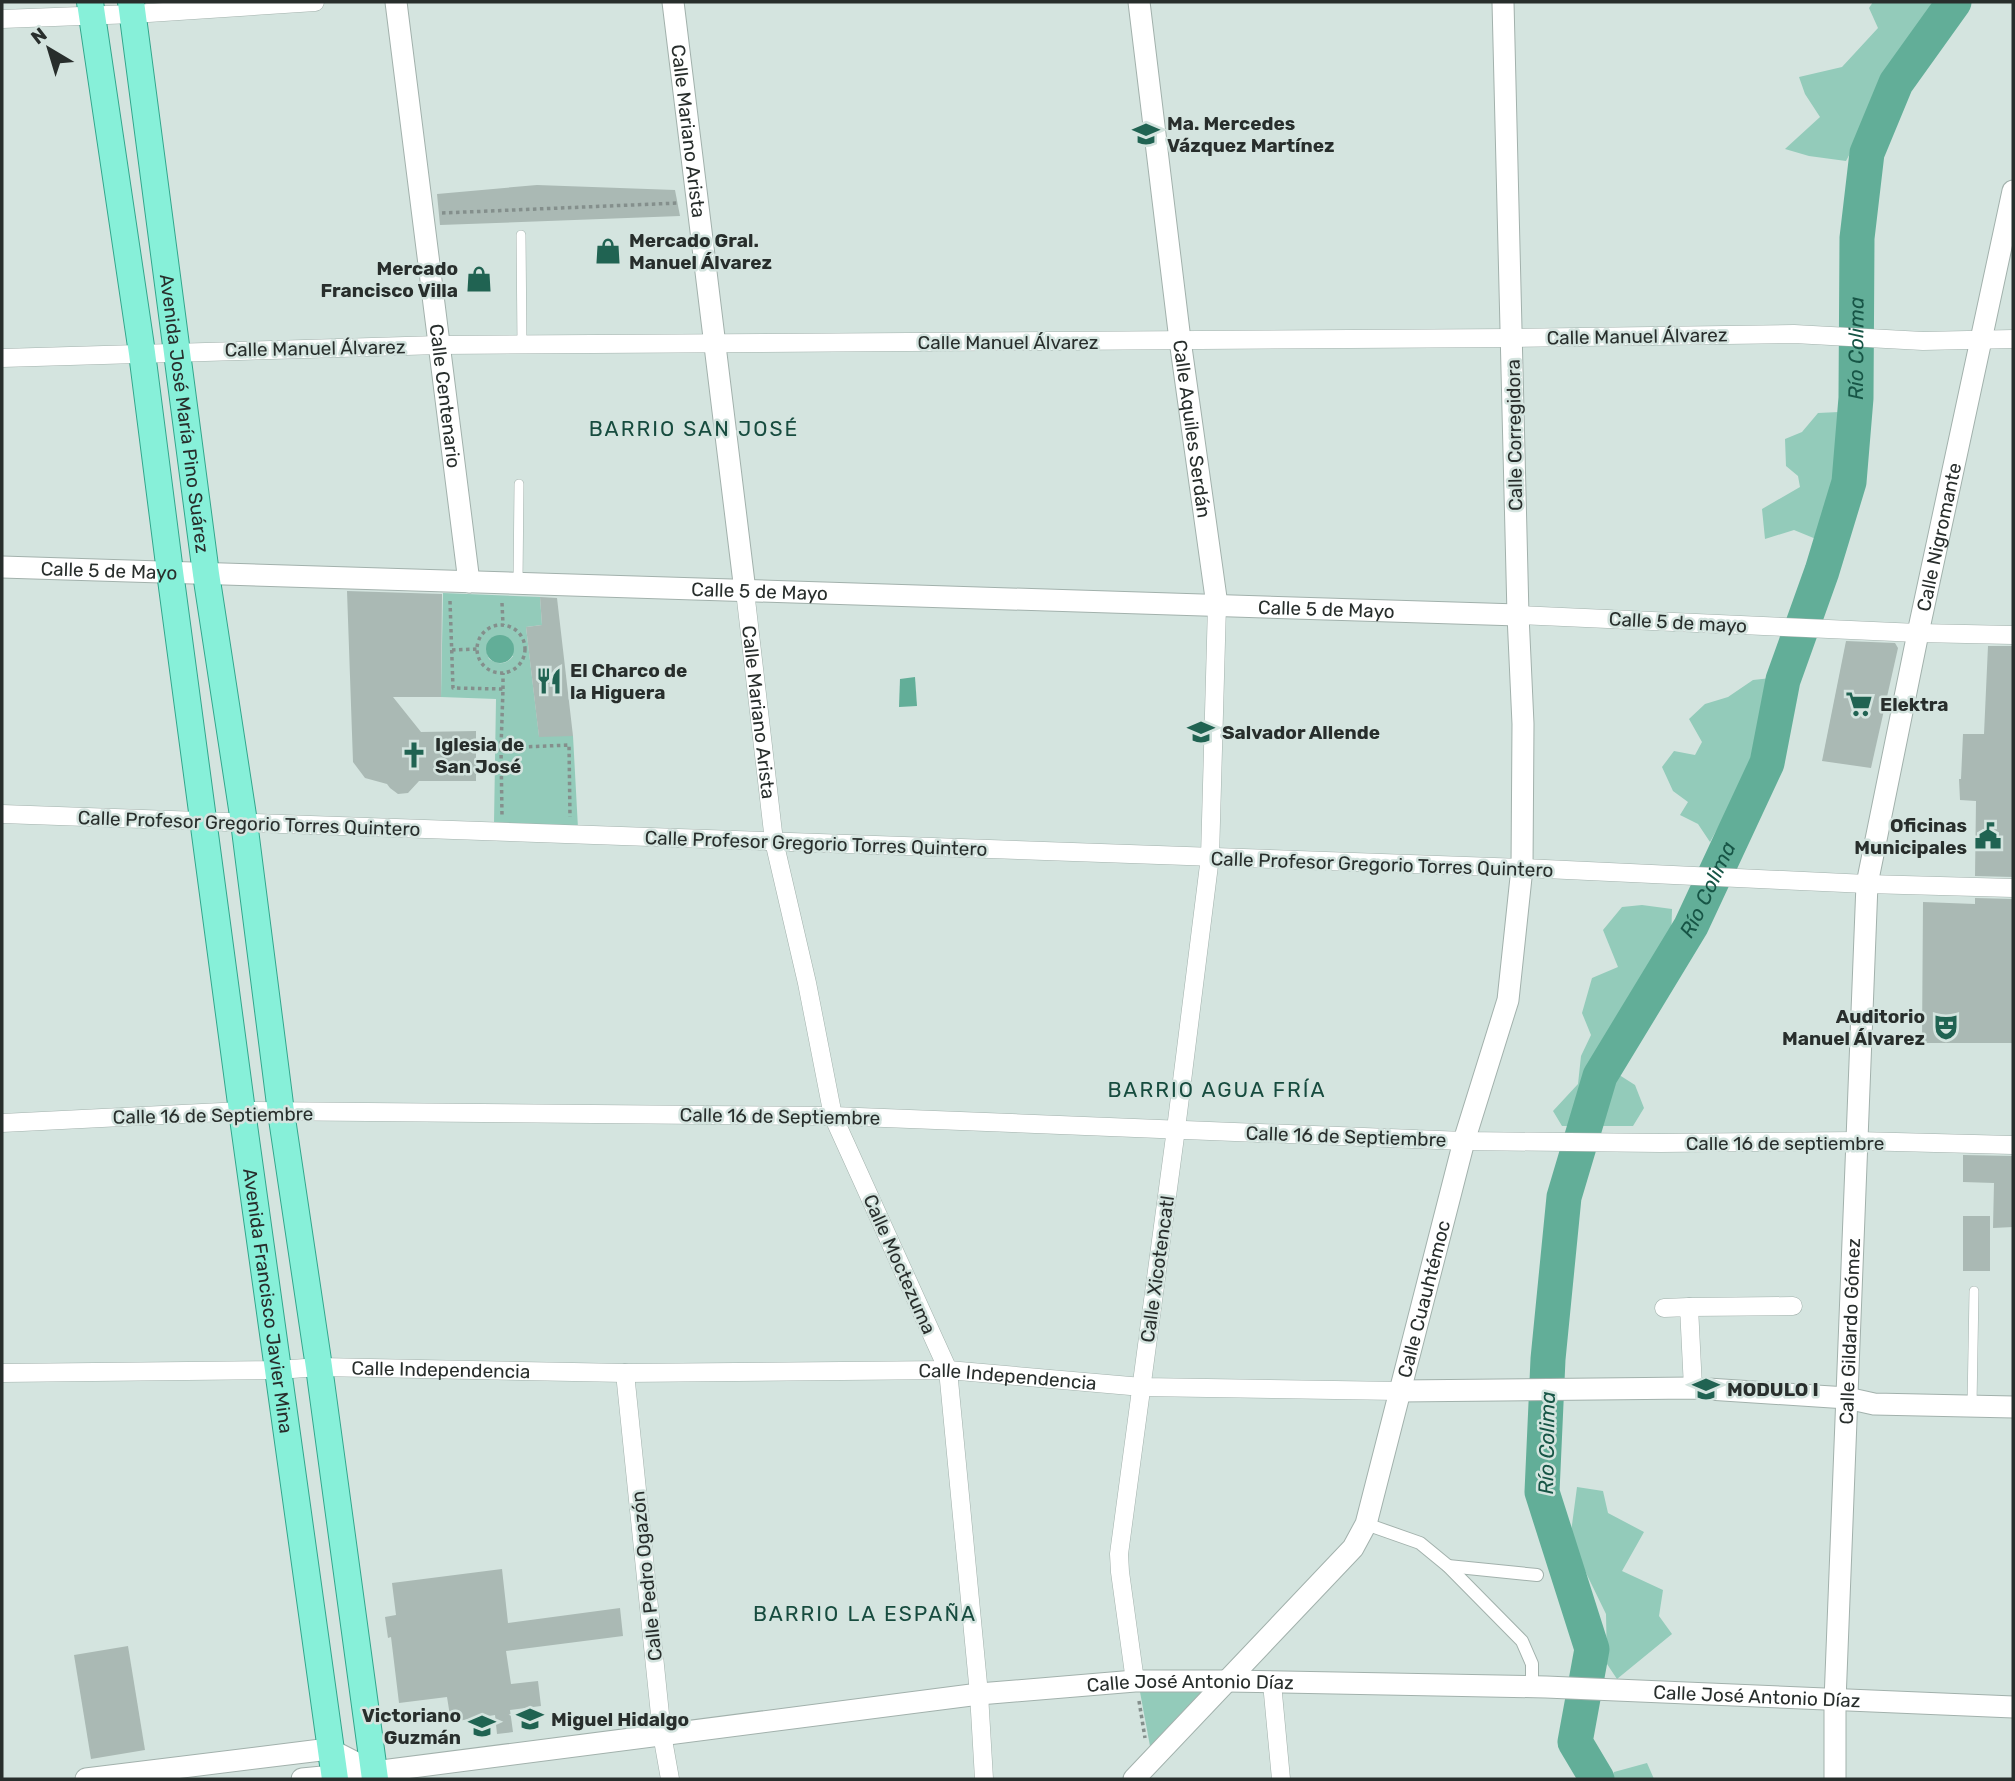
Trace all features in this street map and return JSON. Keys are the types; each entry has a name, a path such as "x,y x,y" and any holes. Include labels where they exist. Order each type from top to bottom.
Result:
{"main road":[{"name":"Avenida José María Pino Suárez","path":"91,8 142,353 204,822"},
{"name":"Avenida José María Pino Suárez","path":"132,8 206,574 244,822"},
{"name":"Avenida Francisco Javier Mina","path":"204,822 334,1777"},
{"name":"Avenida Francisco Javier Mina","path":"244,822 281,1112 375,1776"}],"street":[{"path":"2,19 91,8 315,2"},
{"name":"Calle Centenario","path":"396,2 439,345 459,582"},
{"name":"Calle Mariano Arista","path":"673,2 774,841"},
{"name":"Calle Aquiles Serdán","path":"1139,2 1180,340 1217,605 1210,857"},
{"name":"Calle Corregidora","path":"1503,2 1523,724 1522,868"},
{"name":"Calle Nigromante","path":"1867,884 2013,191"},
{"name":"Calle Manuel Álvarez","path":"2,358 439,345 1794,334 1923,341 2013,339"},
{"name":"Calle 5 de Mayo","path":"2,567 1518,615"},
{"name":"Calle 5 de mayo","path":"1518,615 1918,634"},
{"path":"1918,634 2013,635"},
{"name":"Calle Profesor Gregorio Torres Quintero","path":"2,814 2013,888"},
{"name":"Calle Moctezuma","path":"774,841 807,983 833,1115 947,1370 979,1694 984,1779"},
{"name":"Calle Xicotencatl","path":"1135,1681 1119,1554 1210,857"},
{"name":"Calle Cuauhtémoc","path":"1134,1779 1353,1548 1366,1524 1464,1141 1508,1000 1522,868"},
{"name":"Calle Gildardo Gómez","path":"1835,1779 1835,1701 1867,884"},
{"name":"Calle 16 de Septiembre","path":"2,1123 242,1111 833,1115 1464,1141 1557,1142"},
{"name":"Calle 16 de septiembre","path":"1557,1142 2013,1145"},
{"path":"1664,1308 1793,1306"},
{"path":"1689,1307 1693,1388"},
{"name":"Calle Independencia","path":"2,1373 278,1370 319,1367 625,1373 947,1370 1142,1387 1398,1391 1693,1388 1847,1398 1874,1404 2013,1407"},
{"name":"Calle Pedro Ogazón","path":"625,1373 662,1734 670,1779"},
{"path":"1366,1524 1420,1543 1448,1566 1522,1641 1539,1687"},
{"path":"1448,1566 1537,1575"},
{"name":"Calle José Antonio Díaz","path":"302,1779 375,1776 662,1734 979,1694 1135,1681 1539,1687 2013,1707"},
{"path":"1272,1683 1281,1779"},
{"path":"86,1779 330,1749 375,1776"}],"lane":[{"path":"521,235 522,346"},
{"path":"518,583 519,484"},
{"path":"1972,1406 1974,1291"}],"path":[{"path":"423,214 698,202"},
{"path":"459,582 452,650 453,688 503,689"},
{"path":"492,626 514,629 524,641 524,656 515,668 503,673 485,668 477,649 480,637 492,626"},
{"path":"452,650 477,649"},
{"path":"502,832 503,673"},
{"path":"502,748 569,745 570,834"},
{"path":"1135,1681 1149,1763"}],"shaded area":[{"path":"1873,2 1945,2 1883,90 1846,161 1809,156 1785,149 1820,117 1805,94 1799,77 1842,67 1878,28 1869,8"},
{"path":"1839,412 1841,478 1816,539 1794,530 1765,539 1762,509 1800,487 1798,476 1786,466 1785,439 1802,432 1818,413"},
{"path":"443,593 540,597 542,625 526,627 539,736 573,736 578,828 494,824 496,699 441,697","holes":["486,650 513,656 508,661 499,663 489,659"]},
{"path":"500,635 510,639 514,649 510,659 500,663 490,659 486,649 490,639"},
{"path":"915,677 917,706 899,707 900,679"},
{"path":"1771,678 1752,765 1710,842 1698,824 1680,815 1688,802 1673,791 1662,767 1674,751 1695,755 1702,742 1689,719 1705,704 1728,697 1753,680"},
{"path":"1642,905 1672,909 1671,944 1660,991 1626,1022 1628,1048 1613,1071 1635,1085 1644,1108 1633,1126 1562,1126 1553,1111 1578,1084 1581,1056 1591,1035 1582,1013 1592,978 1618,967 1603,930 1622,907"},
{"path":"1577,1487 1603,1491 1608,1513 1644,1532 1622,1571 1663,1590 1659,1616 1672,1634 1617,1679 1607,1664 1606,1614 1570,1540"},
{"path":"1205,1688 1150,1746 1140,1692"},
{"path":"1647,1763 1654,1779 1613,1779 1614,1772"}],"building":[{"path":"537,185 675,190 680,216 440,225 437,194"},
{"path":"347,591 442,594 441,697 393,697 421,732 476,731 476,781 419,781 408,793 398,794 387,784 365,778 353,762"},
{"name":"El Charco de la Higuera","path":"540,597 557,598 573,736 539,737 526,627 542,625"},
{"name":"Elektra","path":"1846,641 1895,643 1898,648 1871,768 1822,761"},
{"path":"1988,646 2013,646 2013,877 1975,876 1976,801 1960,800 1963,734 1984,734"},
{"path":"1975,898 2013,899 2013,1043 1922,1043 1923,902 1975,904"},
{"path":"1963,1155 2013,1156 2013,1227 1993,1228 1994,1183 1963,1182"},
{"path":"1963,1216 1990,1216 1990,1271 1963,1271"},
{"path":"502,1569 508,1623 620,1608 623,1636 506,1651 511,1684 538,1681 541,1706 510,1710 513,1732 497,1734 495,1715 451,1722 447,1697 399,1703 391,1637 388,1638 385,1617 396,1615 392,1583"},
{"path":"128,1646 145,1750 91,1759 74,1655"}],"waterway":[{"name":"Río Colima","path":"1597,1779 1575,1742 1592,1649 1542,1492 1548,1359 1564,1197 1600,1076 1691,926 1767,763 1783,680 1822,571 1849,482 1856,398 1857,238 1867,153 1896,83 1954,2"}],"place":[{"name":"Ma. Mercedes Vázquez Martínez","path":"1146,134"},
{"name":"Mercado Gral. Manuel Álvarez","path":"608,251"},
{"name":"Mercado Francisco Villa","path":"479,279"},
{"name":"El Charco de la Higuera","path":"549,681"},
{"name":"Elektra","path":"1859,704"},
{"name":"Salvador Allende","path":"1201,732"},
{"name":"Iglesia de San José","path":"414,755"},
{"name":"Oficinas Municipales","path":"1988,836"},
{"name":"Auditorio Manuel Álvarez","path":"1946,1027"},
{"name":"MODULO I","path":"1706,1389"},
{"name":"Miguel Hidalgo","path":"530,1719"},
{"name":"Victoriano Guzmán","path":"482,1726"}],"district":[{"name":"BARRIO SAN JOSÉ","path":"694,429"},
{"name":"BARRIO AGUA FRÍA","path":"1217,1090"},
{"name":"BARRIO LA ESPAÑA","path":"865,1614"}]}
